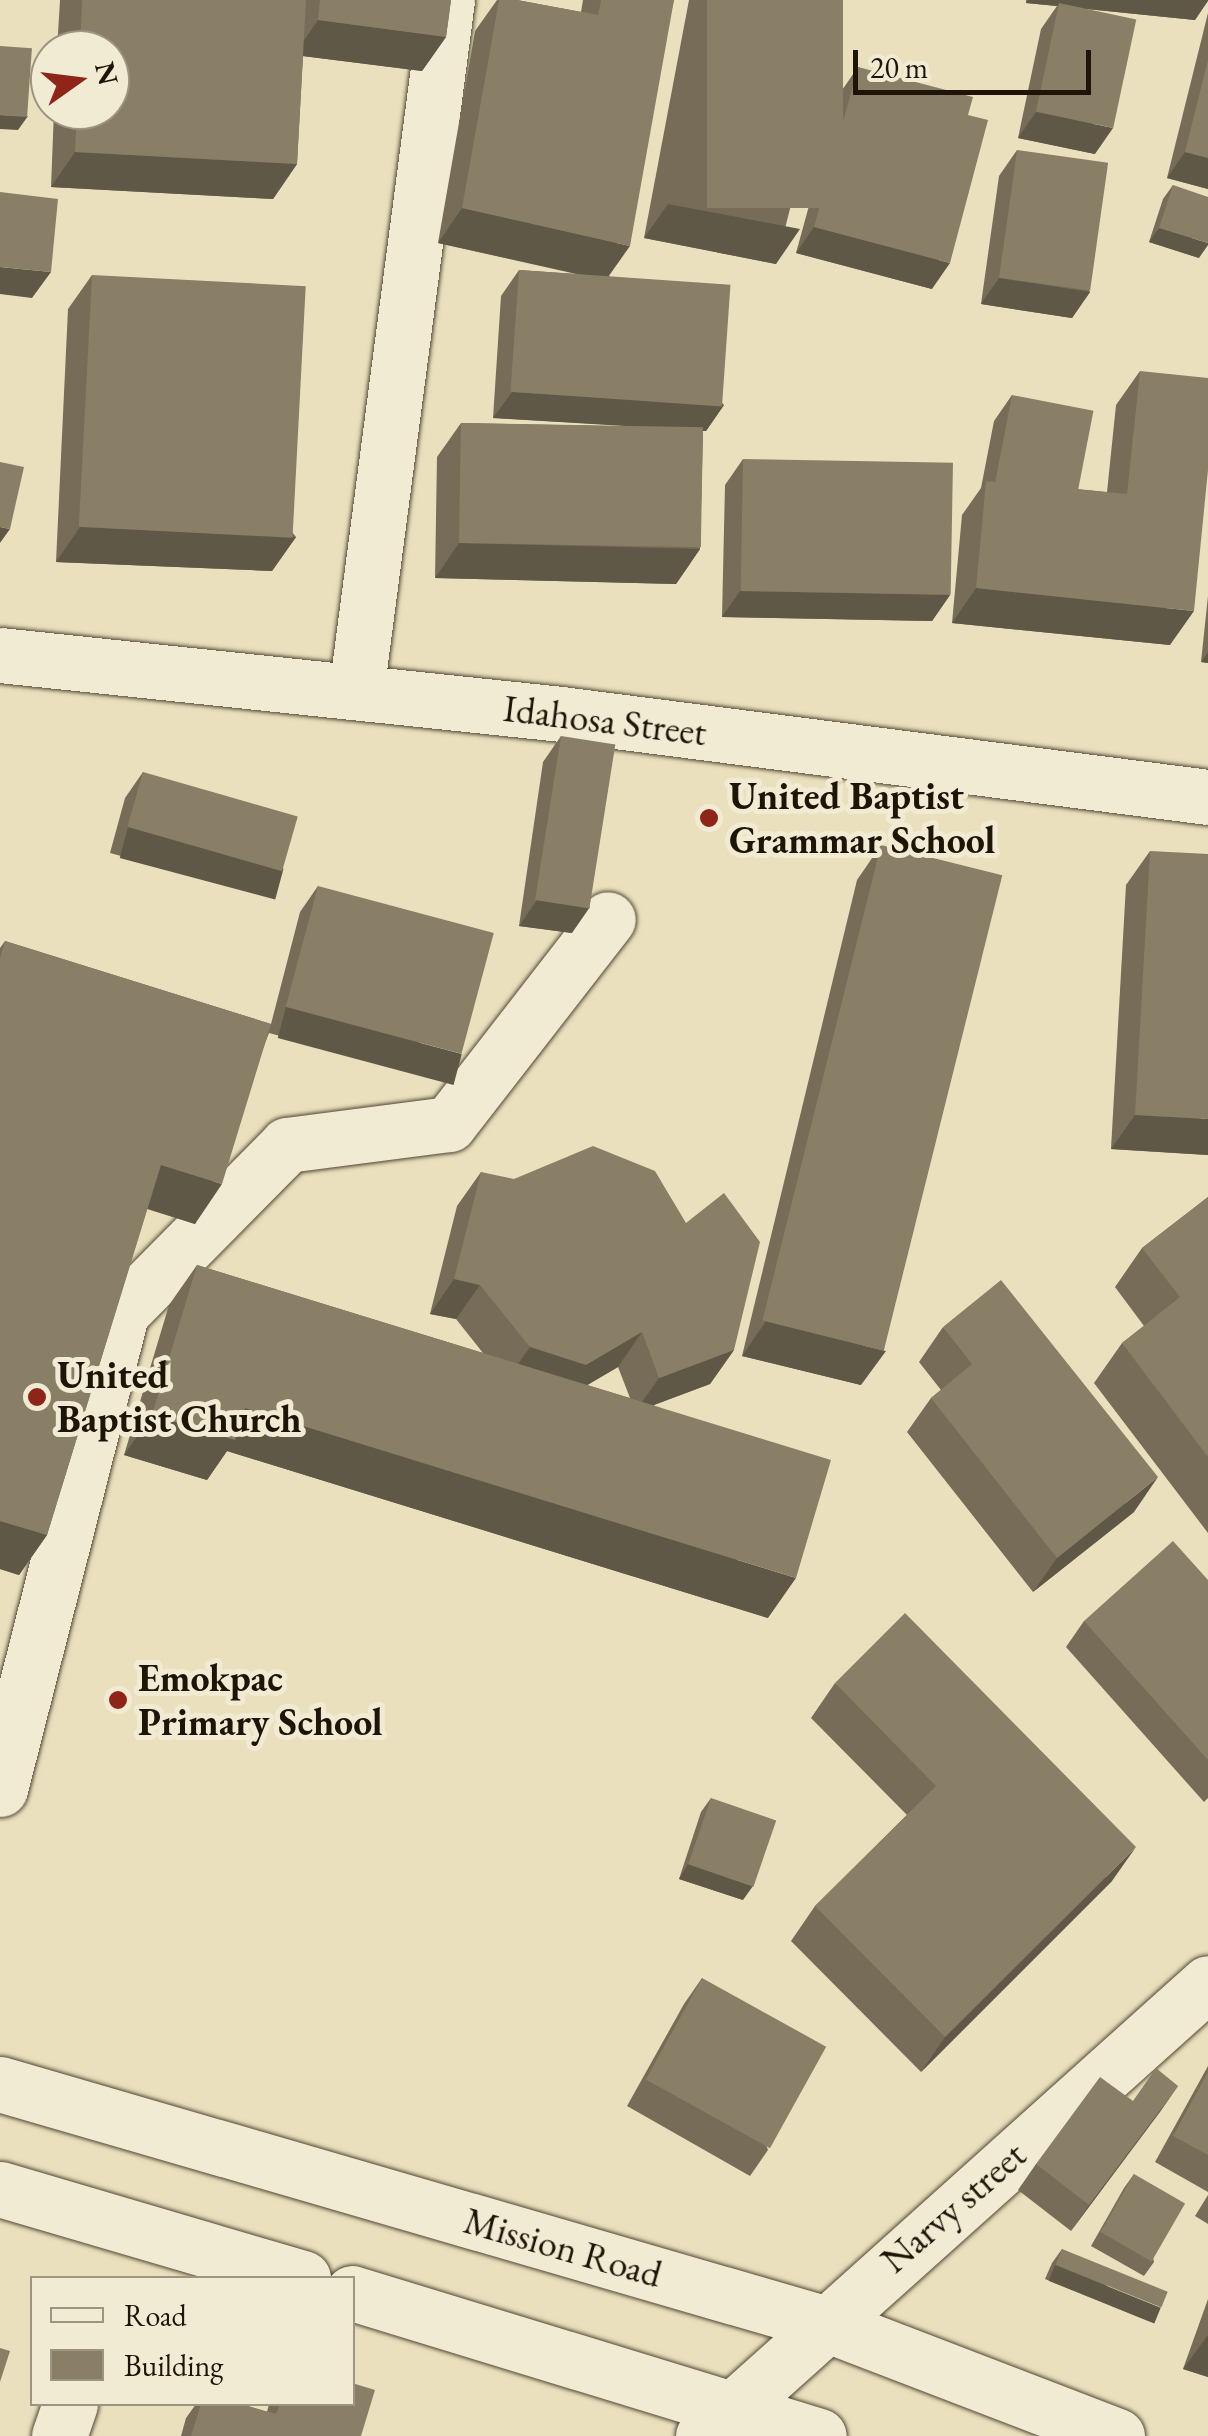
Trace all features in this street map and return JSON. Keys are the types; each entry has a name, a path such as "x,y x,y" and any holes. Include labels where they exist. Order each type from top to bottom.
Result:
{"street":[{"path":"356,692 447,0"},
{"name":"Idahosa Street","path":"0,655 356,692 1208,797"},
{"path":"0,1789 121,1312 287,1144 449,1124 608,919"},
{"name":"Narvy street","path":"716,2420 1208,1983"},
{"name":"Mission Road","path":"0,2084 823,2322 1118,2436"},
{"path":"0,2189 296,2276"},
{"path":"355,2294 716,2420 819,2436"},
{"path":"59,2436 69,2406"}],"building":[{"path":"82,0 306,0 297,164 75,152 76,130 130,130 130,30 81,30"},
{"path":"320,0 451,0 446,37 318,20"},
{"path":"499,0 598,15 601,0 674,0 630,246 462,208"},
{"path":"707,0 843,0 843,208 707,208"},
{"path":"1059,3 1136,19 1113,128 1036,112"},
{"path":"0,46 30,48 27,117 0,115"},
{"path":"1208,60 1208,158 1185,152"},
{"path":"858,67 973,97 968,115 988,120 950,263 814,227"},
{"path":"1017,150 1108,163 1090,291 999,278"},
{"path":"1173,185 1208,197 1208,243 1159,228"},
{"path":"0,192 58,199 51,272 0,267"},
{"path":"519,270 730,285 722,406 510,392"},
{"path":"92,275 306,286 293,538 79,527"},
{"path":"1140,371 1208,378 1208,470 1194,611 976,588 986,481 1127,494"},
{"path":"1012,395 1093,411 1077,497 995,481"},
{"path":"461,423 703,427 701,547 459,543"},
{"path":"743,459 953,463 951,595 741,591"},
{"path":"0,462 24,467 10,529 0,527"},
{"path":"561,736 615,745 589,909 535,900"},
{"path":"143,772 298,816 282,871 127,827"},
{"path":"881,845 1002,875 884,1351 762,1320"},
{"path":"1150,851 1208,854 1208,1119 1135,1115"},
{"path":"318,886 494,933 461,1054 286,1007"},
{"name":"United Baptist Church","path":"5,941 271,1024 222,1184 161,1165 47,1535 0,1521 0,958"},
{"path":"593,1146 655,1171 686,1223 724,1193 760,1242 734,1350 659,1378 642,1332 586,1365 530,1347 480,1285 454,1279 481,1172 514,1179"},
{"path":"1208,1197 1208,1457 1122,1343 1180,1297 1142,1248"},
{"path":"197,1265 831,1460 796,1578 245,1408 235,1440 152,1415"},
{"path":"1001,1280 1158,1477 1057,1558 931,1398 972,1364 943,1327"},
{"path":"1173,1541 1208,1580 1208,1760 1084,1621"},
{"path":"905,1613 1136,1847 945,2037 815,1906 936,1786 835,1683"},
{"path":"711,1798 776,1820 753,1887 688,1864"},
{"path":"702,1978 826,2047 770,2148 646,2079"},
{"path":"1156,2068 1178,2086 1089,2205 1036,2164 1100,2077 1133,2101"},
{"path":"1208,2072 1208,2155 1173,2136"},
{"path":"1134,2174 1185,2204 1152,2262 1100,2232"},
{"path":"1062,2249 1168,2292 1161,2307 1056,2265"},
{"path":"0,2348 10,2351 0,2382"},
{"path":"355,2384 375,2390 361,2436 191,2436 200,2406 248,2406 276,2414 279,2406 355,2406"}],"place":[{"name":"United Baptist Grammar School","path":"709,818"},
{"name":"United Baptist Church","path":"37,1397"},
{"name":"Emokpac Primary School","path":"118,1700"}]}
